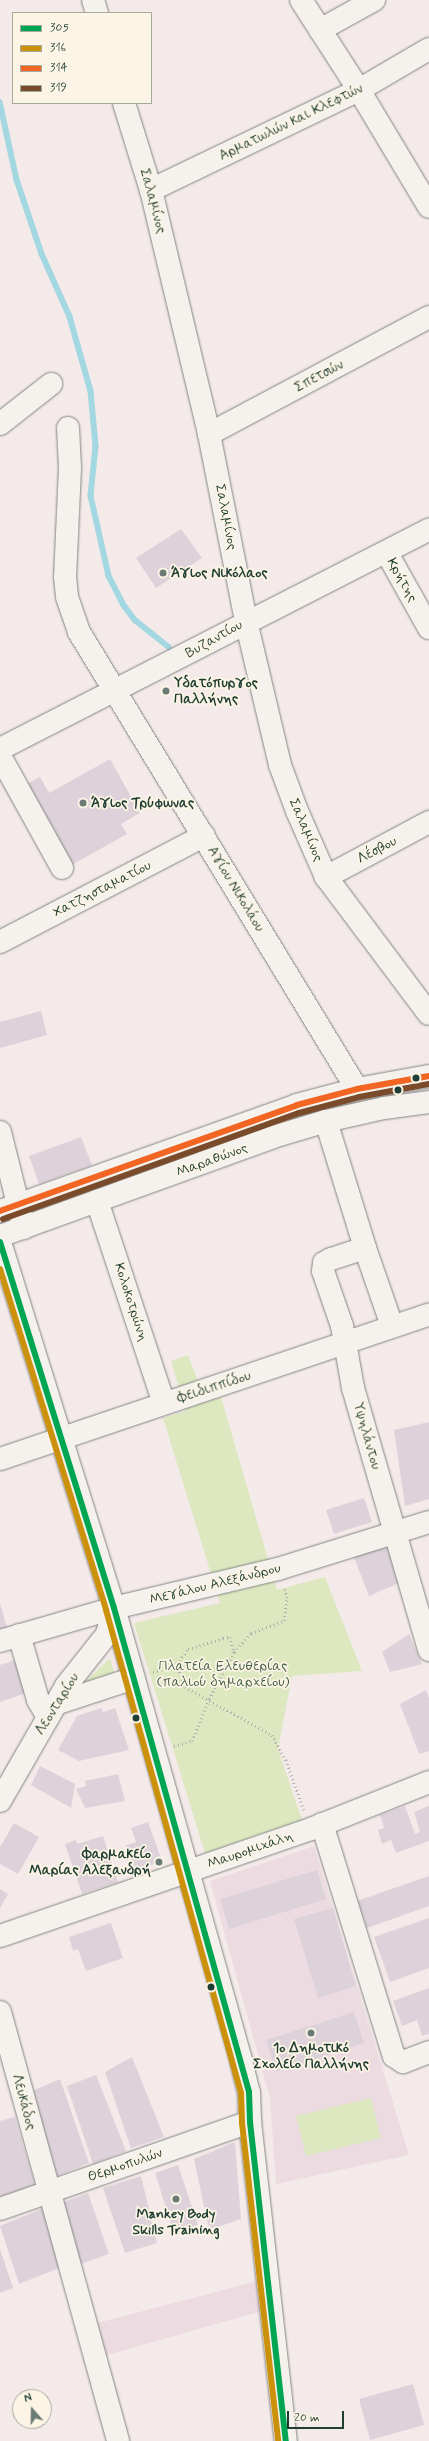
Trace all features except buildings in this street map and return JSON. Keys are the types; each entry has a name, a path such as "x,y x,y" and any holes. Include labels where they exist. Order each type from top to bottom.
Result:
{"street":[{"path":"93,0 97,12"},
{"path":"301,0 359,90 429,207"},
{"path":"320,30 374,0"},
{"name":"Αρματωλών και Κλεφτών","path":"151,190 359,90 429,49"},
{"name":"Σαλαμίνος","path":"124,104 151,190 209,434 246,621 280,764 296,812 326,877 429,1014"},
{"name":"Σπετσών","path":"209,434 429,317"},
{"path":"0,424 51,384"},
{"name":"Αγίου Νικολάου","path":"68,428 70,468 64,566 67,597 79,632 357,1089"},
{"name":"Βυζαντίου","path":"0,749 172,663 246,621 386,553 429,529"},
{"name":"Κρήτης","path":"386,553 429,628"},
{"path":"0,756 62,868"},
{"name":"Λέσβου","path":"326,877 429,822"},
{"name":"Χατζησταματίου","path":"0,942 204,836"},
{"name":"Μαραθώνος","path":"8,1209 297,1105 357,1089 429,1076"},
{"name":"Μαραθώνος","path":"0,1236 326,1121 384,1108 429,1102"},
{"path":"326,1121 365,1248 392,1326"},
{"path":"0,1132 8,1209 24,1228"},
{"name":"Κολοκοτρώνη","path":"97,1201 164,1403"},
{"path":"0,1242 114,1608 236,2040 248,2092 250,2122 286,2441"},
{"name":"Υψηλάντου","path":"365,1248 324,1263 323,1271 342,1326 353,1388 429,1650"},
{"name":"Φειδιππίδου","path":"0,1459 164,1403 345,1344 392,1326 429,1315"},
{"name":"Μεγάλου Αλεξάνδρου","path":"9,1638 114,1608 278,1569 429,1522"},
{"name":"Λεονταρίου","path":"0,1801 51,1710 74,1675 101,1644 111,1624 114,1608"},
{"path":"9,1638 38,1700 51,1710 134,1678"},
{"name":"Μαυρομιχάλη","path":"0,1936 316,1826 429,1782"},
{"path":"316,1826 394,2056 403,2062 429,2052"},
{"name":"Λευκάδος","path":"0,2012 48,2192 118,2441"},
{"name":"Θερμοπυλών","path":"0,2210 250,2122"}],"path":[{"path":"155,1752 192,1741 209,1699 234,1652 251,1633 284,1621 287,1598 278,1569"},
{"path":"134,1678 177,1664 188,1649 223,1638 230,1637 234,1652"},
{"path":"177,1664 185,1688 209,1699 272,1735 278,1741 316,1826"}],"shaded area":[{"name":"1ο Δημοτικό Σχολείο Παλλήνης","path":"314,1846 409,2155 276,2184 270,2098 210,1881"},
{"path":"258,2281 262,2311 86,2361 78,2328"}],"green space":[{"name":"Πλατεία Ελευθερίας (παλιού δημαρχείου)","path":"188,1355 206,1402 221,1397 277,1590 325,1577 362,1671 292,1676 278,1749 302,1820 205,1853 134,1623 220,1603 163,1418 186,1411 171,1361"},
{"path":"110,1658 114,1672 84,1683"},
{"path":"371,2098 381,2138 306,2156 296,2116"}],"waterway":[{"path":"0,102 17,180 42,254 70,317 91,391 96,446 91,496 109,576 123,604 135,620 169,647"}],"transit line":[{"name":"314","path":"0,1211 297,1105 357,1089 429,1076"},
{"name":"319","path":"3,1219 299,1113 359,1097 429,1084"},
{"name":"305","path":"0,1242 114,1608 249,2092 250,2122 286,2441"},
{"name":"316","path":"0,1269 106,1610 241,2093 242,2123 278,2441"}],"place":[{"name":"Άγιος Νικόλαος","path":"163,573"},
{"name":"Υδατόπυργος Παλλήνης","path":"166,691"},
{"name":"Άγιος Τρύφωνας","path":"83,803"},
{"name":"Φαρμακείο Μαρίας Αλεξανδρή","path":"159,1862"},
{"name":"1ο Δημοτικό Σχολείο Παλλήνης","path":"311,2033"},
{"name":"Mankey Body Skills Training","path":"176,2199"}]}
